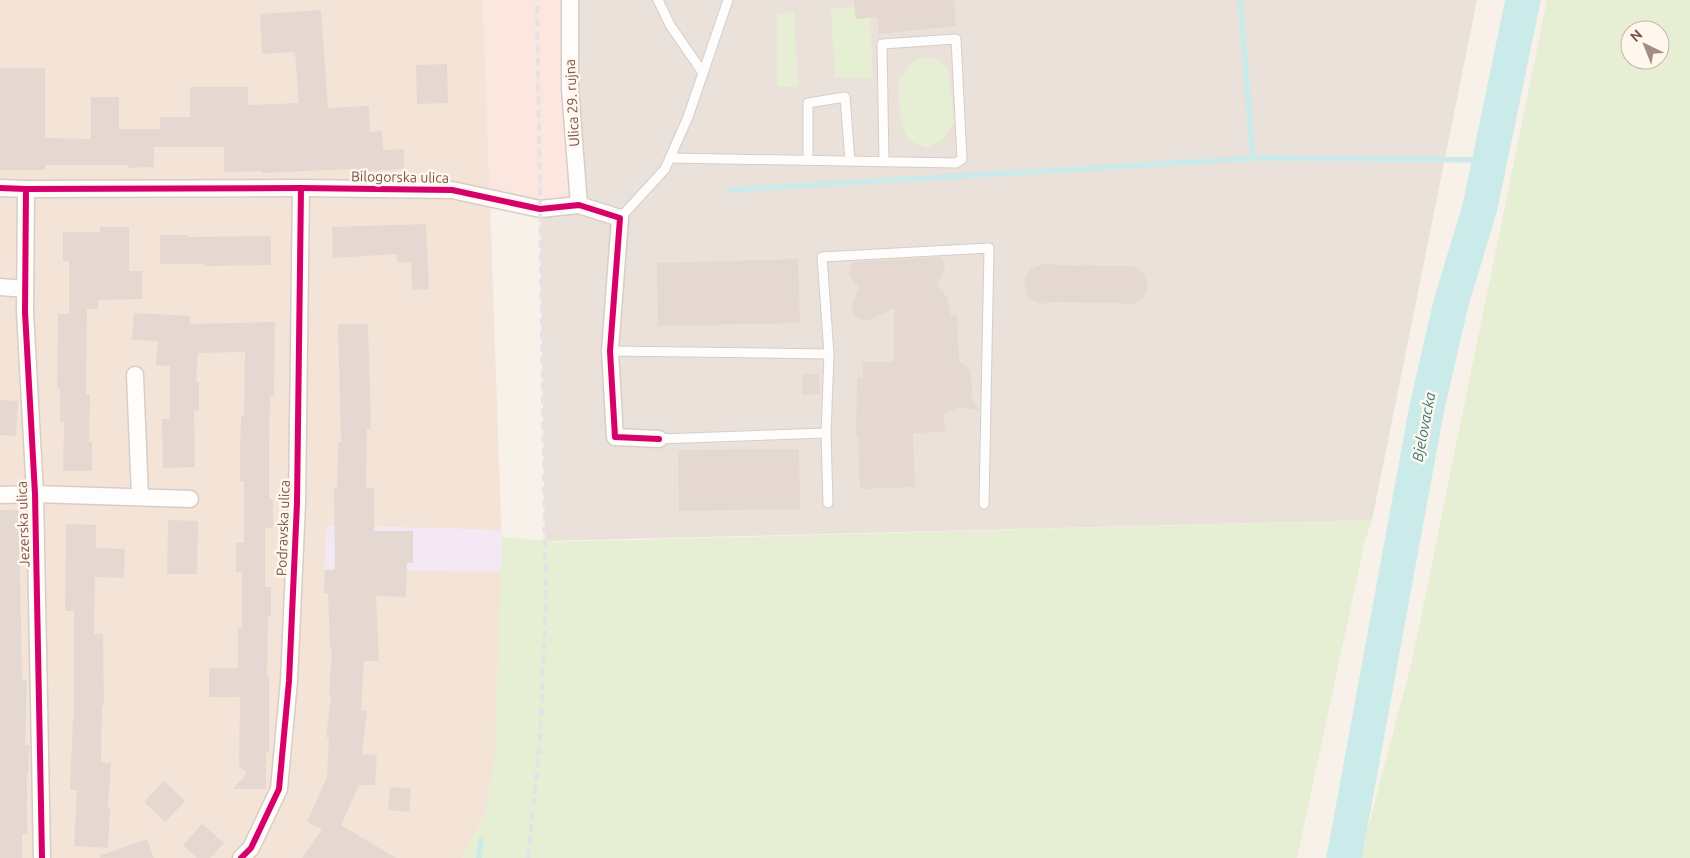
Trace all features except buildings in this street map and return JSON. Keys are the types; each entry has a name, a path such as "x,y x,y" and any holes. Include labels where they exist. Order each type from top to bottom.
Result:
{"street":[{"name":"Ulica 29. rujna","path":"570,0 570,88 579,205"},
{"name":"Bilogorska ulica","path":"0,188 452,190 540,209 579,205 620,218"},
{"name":"Podravska ulica","path":"241,858 251,848 279,789 286,710 297,503 301,188"},
{"name":"Jezerska ulica","path":"26,189 25,289 35,494 42,858"},
{"path":"620,218 610,352 615,437 659,439"},
{"path":"0,288 25,289"},
{"path":"135,375 140,497"},
{"path":"0,495 35,494 190,499"}],"lane":[{"path":"658,0 670,24 704,73"},
{"path":"620,218 665,169 688,117 728,0"},
{"path":"670,158 808,160 884,162 956,163 962,159 956,39 882,44 884,162"},
{"path":"808,160 808,103 845,97 850,161"},
{"path":"828,503 826,433 829,354 822,257 989,248 984,504"},
{"path":"610,352 829,354"},
{"path":"659,439 826,433"}],"shaded area":[{"path":"0,0 483,0 507,691 485,816 462,858 0,858"},
{"path":"483,0 570,0 579,205 490,198"},
{"path":"570,0 1477,0 1372,520 545,541 540,209 579,205"},
{"path":"327,525 502,530 503,572 324,569"}],"green space":[{"path":"1547,0 1690,0 1690,858 1360,858 1412,661"},
{"path":"855,7 856,19 870,18 873,78 835,78 831,9"},
{"path":"794,12 798,87 777,87 777,14"},
{"path":"934,57 948,69 954,123 944,138 928,148 908,140 900,118 898,81 909,65 918,59"},
{"path":"1372,520 1365,541 1297,858 462,858 485,816 495,757 502,537 556,542"}],"waterway":[{"path":"1240,0 1253,158"},
{"name":"Bjelovacka","path":"1344,858 1427,407 1451,303 1480,207 1523,0"},
{"path":"729,190 1260,158 1490,160"},
{"path":"479,858 481,840"}],"railway":[{"path":"528,858 540,741 546,599 537,0"}],"cycle path":[{"path":"0,188 452,190 540,209 579,205 620,218 610,351 615,437 659,439"},
{"path":"241,858 251,848 279,789 289,681 297,503 301,188"},
{"path":"26,189 25,312 35,494 42,858"}]}
